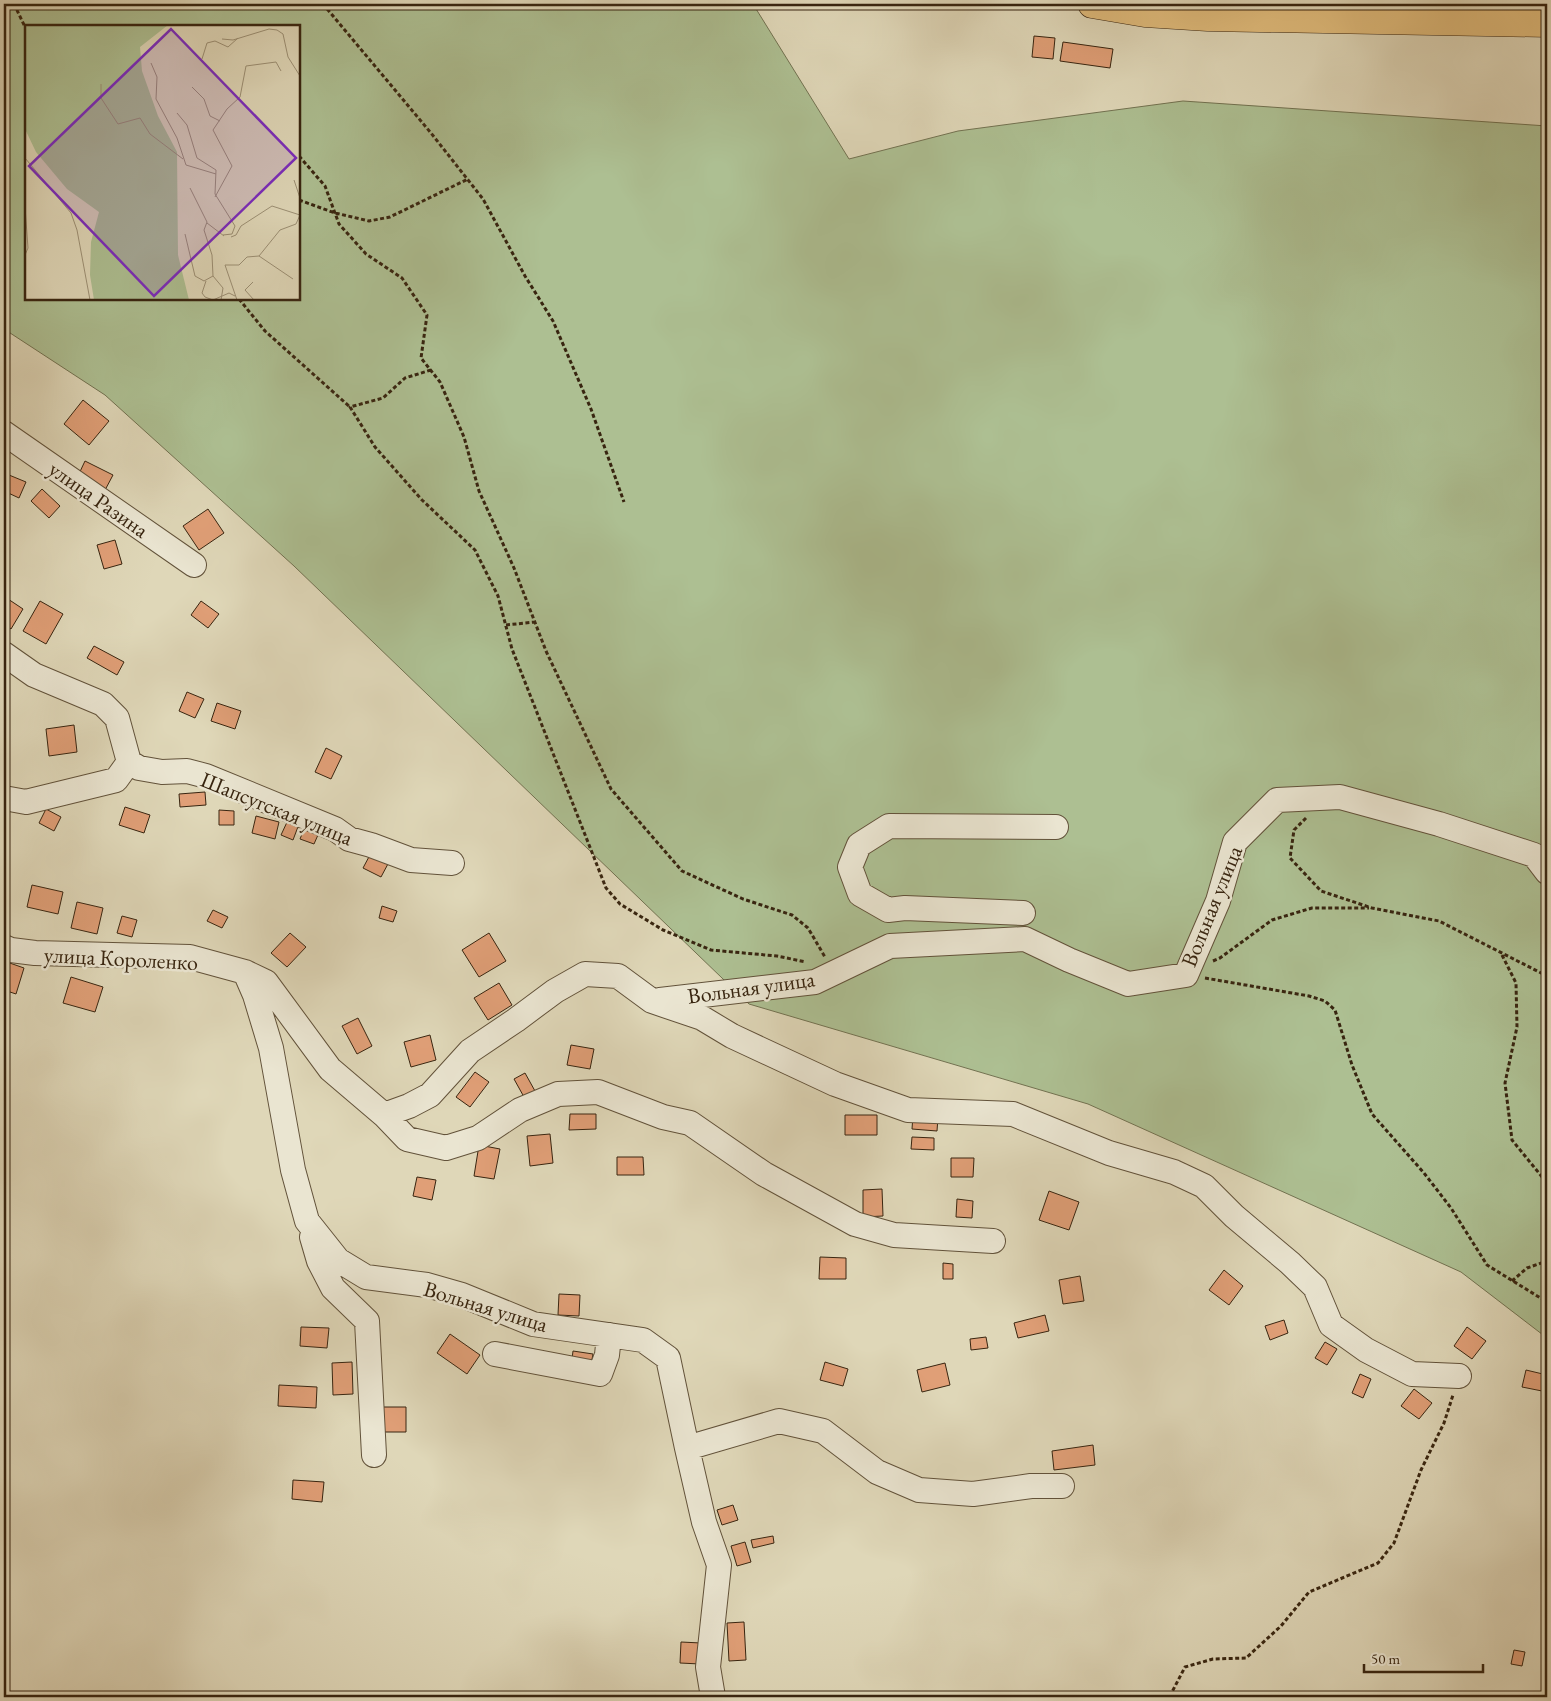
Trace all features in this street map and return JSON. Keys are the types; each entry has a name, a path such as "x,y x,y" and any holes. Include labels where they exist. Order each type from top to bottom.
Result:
{"highway":[{"path":"1092,4 1145,13 1208,17 1338,12 1547,23"}],"street":[{"name":"улица Разина","path":"4,433 194,564"},
{"path":"4,654 34,674 103,704 117,718 129,762 116,780 26,802 4,798"},
{"name":"Шапсугская улица","path":"129,762 139,768 162,772 187,771 206,776 335,829 349,839 411,860 452,864"},
{"name":"Вольная улица","path":"652,1001 815,982 831,968 890,946 1025,940 1128,984 1186,975 1218,901 1235,842 1277,800 1340,797 1440,824 1534,855 1547,872"},
{"path":"1023,913 905,908 888,910 860,894 850,867 859,845 889,826 1056,827"},
{"path":"888,910 890,946"},
{"name":"улица Короленко","path":"4,948 34,953 190,957 245,972 266,982 330,1069 384,1115"},
{"name":"Вольная улица","path":"245,972 255,995 271,1048 293,1170 307,1222 338,1260 366,1277 427,1285 462,1295 533,1324 644,1340 668,1358 704,1522 719,1565 708,1667 713,1697"},
{"name":"Вольная улица","path":"384,1115 409,1106 430,1095 470,1051 555,991 585,974 618,976 652,1001 702,1018 732,1036 835,1084 908,1110 1013,1114 1109,1153 1174,1172 1204,1186 1234,1216 1290,1263 1315,1287 1331,1325 1359,1345 1412,1374 1459,1376"},
{"path":"384,1115 407,1139 446,1148 478,1138 520,1110 558,1094 598,1092 663,1117 690,1123 764,1174 856,1224 894,1235 993,1241"},
{"path":"307,1222 319,1261 333,1288 367,1321 374,1456"},
{"path":"495,1354 600,1374 606,1355 609,1335"},
{"path":"687,1448 779,1421 823,1431 877,1472 919,1490 973,1494 1031,1486 1062,1486"}],"path":[{"path":"14,4 25,27"},
{"path":"323,4 483,199 525,276 553,321 590,409 624,502"},
{"path":"300,157 325,186 339,224 366,254 402,278 427,315 421,358 440,382 464,437 479,492 514,568 546,651 612,789 682,871 743,899 792,915 808,928 831,968"},
{"path":"300,200 369,221 390,217 468,179"},
{"path":"240,300 265,331 350,407 375,447 422,500 475,550 498,596 512,649 606,888 620,904 664,930 711,950 777,956 831,968"},
{"path":"350,407 383,398 406,378 431,370"},
{"path":"506,625 535,622"},
{"path":"1326,798 1294,830 1290,858 1321,891 1372,908 1439,922 1547,976"},
{"path":"1186,975 1220,958 1272,920 1312,908 1372,908"},
{"path":"1502,954 1516,983 1517,1027 1505,1083 1512,1140 1547,1184"},
{"path":"1186,975 1309,996 1325,1001 1335,1010 1352,1065 1372,1114 1424,1173 1451,1208 1486,1265 1547,1302"},
{"path":"1512,1281 1527,1268 1547,1261"},
{"path":"1172,1697 1172,1692 1185,1667 1212,1659 1246,1658 1281,1626 1309,1592 1378,1563 1394,1543 1421,1470 1444,1423 1459,1376"}],"green space":[{"path":"4,4 753,4 849,159 958,131 1183,101 1547,126 1547,1338 1461,1272 1088,1104 749,1004 294,566 105,395 4,329"}],"building":[{"path":"1034,36 1055,38 1053,59 1032,57"},
{"path":"1063,42 1113,49 1110,68 1060,61"},
{"path":"83,400 109,421 89,445 64,424"},
{"path":"85,461 113,475 104,492 77,478"},
{"path":"9,475 26,482 19,498 4,491"},
{"path":"42,489 60,506 49,518 31,501"},
{"path":"208,509 224,533 199,550 183,526"},
{"path":"115,540 122,564 104,569 97,545"},
{"path":"5,597 23,609 11,629 4,624"},
{"path":"40,601 63,614 46,644 23,631"},
{"path":"201,601 219,614 208,628 191,615"},
{"path":"94,646 124,662 117,675 87,658"},
{"path":"187,692 204,699 195,718 179,711"},
{"path":"217,703 241,711 235,729 211,721"},
{"path":"74,725 77,752 49,756 46,729"},
{"path":"326,748 342,756 331,779 315,772"},
{"path":"205,792 206,805 180,807 179,794"},
{"path":"125,807 150,815 144,833 119,825"},
{"path":"46,809 61,817 54,831 39,823"},
{"path":"219,810 234,811 234,825 219,825"},
{"path":"256,816 279,822 275,839 252,833"},
{"path":"288,820 299,824 293,840 281,835"},
{"path":"307,822 321,828 314,844 300,839"},
{"path":"371,853 389,862 381,877 363,868"},
{"path":"32,885 63,892 58,914 27,907"},
{"path":"77,902 103,908 97,934 71,928"},
{"path":"382,906 397,911 393,922 379,918"},
{"path":"213,910 228,917 222,928 207,921"},
{"path":"122,916 137,920 132,937 117,933"},
{"path":"290,933 306,947 287,967 271,953"},
{"path":"489,933 506,961 479,977 462,950"},
{"path":"4,961 24,968 16,994 4,990"},
{"path":"71,977 103,987 95,1012 63,1003"},
{"path":"499,983 512,1005 488,1020 474,998"},
{"path":"358,1018 372,1046 357,1054 342,1026"},
{"path":"430,1035 436,1060 411,1067 404,1042"},
{"path":"571,1045 594,1049 590,1069 567,1065"},
{"path":"475,1072 489,1082 470,1107 456,1097"},
{"path":"525,1073 535,1091 524,1097 514,1079"},
{"path":"570,1114 596,1114 596,1129 569,1130"},
{"path":"845,1115 877,1115 877,1135 845,1135"},
{"path":"913,1115 938,1117 937,1131 912,1129"},
{"path":"550,1134 553,1163 530,1166 527,1136"},
{"path":"912,1137 934,1138 934,1150 911,1149"},
{"path":"479,1145 500,1149 494,1179 474,1176"},
{"path":"617,1157 643,1157 644,1175 617,1175"},
{"path":"951,1158 974,1158 973,1177 951,1177"},
{"path":"417,1177 436,1180 432,1200 413,1196"},
{"path":"882,1189 883,1216 863,1217 863,1190"},
{"path":"1049,1191 1079,1202 1069,1230 1039,1220"},
{"path":"957,1199 973,1201 972,1218 956,1217"},
{"path":"820,1257 846,1258 846,1279 819,1279"},
{"path":"943,1263 953,1264 953,1279 943,1279"},
{"path":"1224,1270 1243,1286 1229,1305 1209,1290"},
{"path":"1080,1276 1084,1301 1063,1304 1059,1280"},
{"path":"559,1294 580,1295 579,1316 558,1315"},
{"path":"1045,1315 1049,1331 1018,1338 1014,1323"},
{"path":"1284,1320 1288,1333 1270,1340 1265,1326"},
{"path":"301,1327 329,1328 327,1348 300,1346"},
{"path":"1467,1327 1486,1341 1472,1359 1454,1346"},
{"path":"450,1334 480,1355 467,1374 437,1353"},
{"path":"986,1337 988,1348 971,1350 970,1339"},
{"path":"1325,1342 1337,1349 1327,1365 1315,1358"},
{"path":"573,1351 593,1354 590,1370 571,1367"},
{"path":"352,1362 353,1394 333,1395 332,1363"},
{"path":"825,1362 848,1369 843,1386 820,1380"},
{"path":"945,1363 950,1385 922,1392 917,1370"},
{"path":"1526,1370 1547,1375 1547,1392 1522,1387"},
{"path":"1360,1374 1371,1379 1363,1398 1352,1393"},
{"path":"279,1385 317,1387 316,1408 278,1406"},
{"path":"1414,1389 1432,1403 1419,1419 1401,1406"},
{"path":"383,1407 406,1407 406,1432 383,1432"},
{"path":"1093,1445 1095,1465 1054,1470 1052,1451"},
{"path":"293,1480 324,1482 322,1502 292,1499"},
{"path":"733,1505 738,1520 722,1525 717,1510"},
{"path":"773,1536 774,1543 753,1548 751,1540"},
{"path":"745,1542 751,1562 737,1566 731,1546"},
{"path":"744,1622 746,1660 729,1661 727,1623"},
{"path":"681,1642 701,1643 700,1664 680,1663"},
{"path":"1514,1650 1525,1652 1522,1666 1511,1664"},
{"path":"690,1692 691,1697 664,1697"}]}
